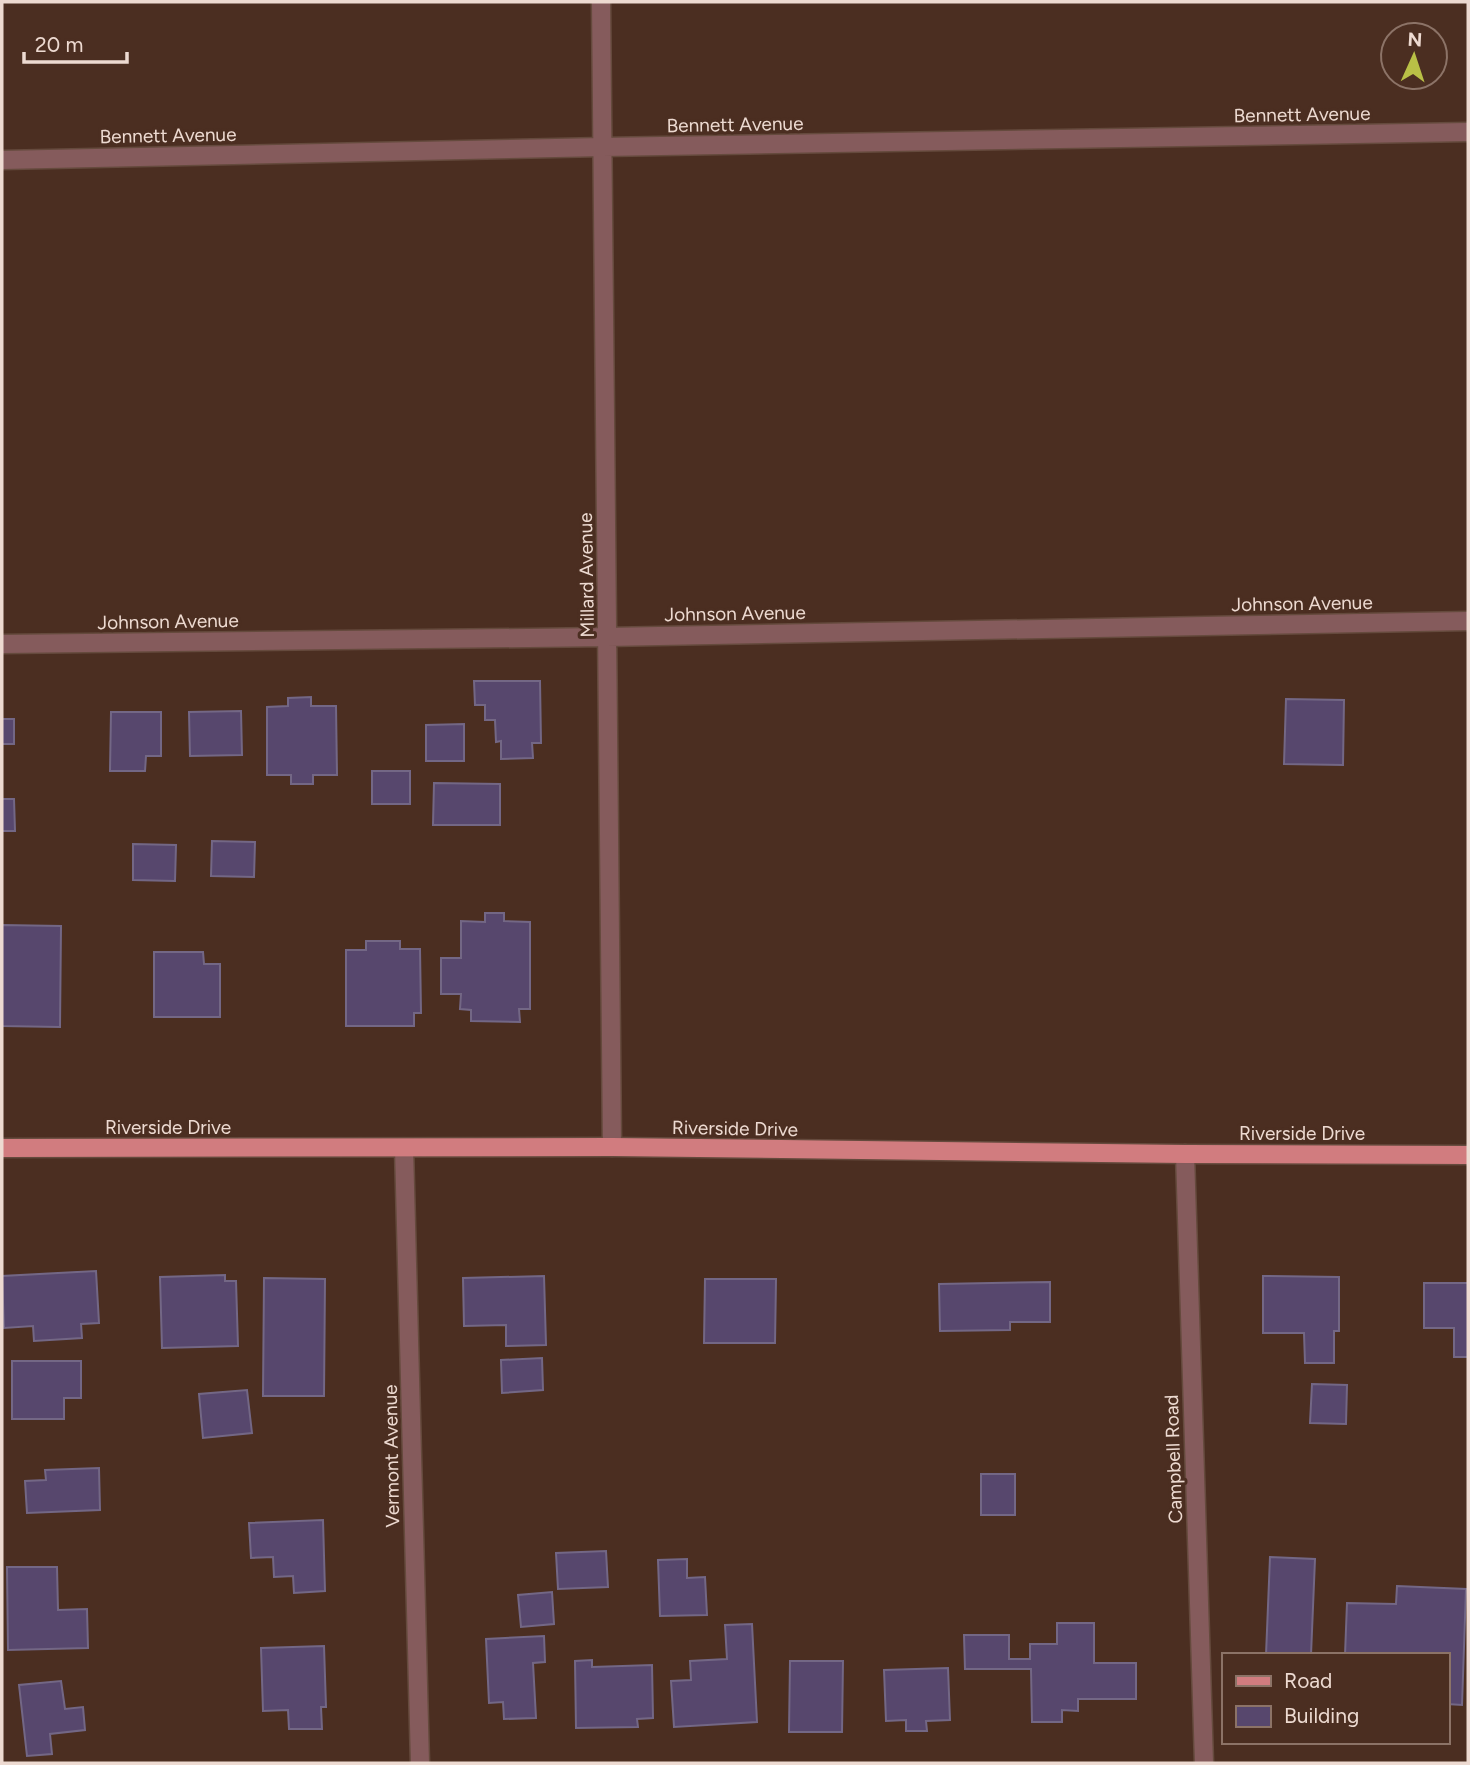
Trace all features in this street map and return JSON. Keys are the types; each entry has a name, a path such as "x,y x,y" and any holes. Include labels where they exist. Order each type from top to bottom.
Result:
{"main road":[{"name":"Riverside Drive","path":"2,1148 612,1147 1468,1155"}],"street":[{"name":"Millard Avenue","path":"601,2 612,1147"},
{"name":"Bennett Avenue","path":"2,160 1468,132"},
{"name":"Johnson Avenue","path":"2,644 607,637 1468,621"},
{"name":"Vermont Avenue","path":"404,1148 419,1763"},
{"name":"Campbell Road","path":"1185,1154 1204,1763"}],"building":[{"path":"474,681 540,681 541,743 532,743 533,758 501,759 501,741 496,742 495,720 485,720 485,705 475,705"},
{"path":"311,697 311,706 336,706 337,775 313,775 313,784 291,784 291,775 267,775 267,707 288,706 288,698"},
{"path":"1286,699 1344,700 1343,765 1284,764"},
{"path":"241,711 242,755 190,756 189,712"},
{"path":"111,712 161,712 161,756 146,756 145,771 110,771"},
{"path":"2,719 14,719 14,744 2,744"},
{"path":"464,724 464,761 426,761 426,725"},
{"path":"372,771 410,771 410,804 372,804"},
{"path":"434,783 500,784 500,825 433,825"},
{"path":"2,799 14,799 15,831 2,831"},
{"path":"212,841 255,842 254,877 211,876"},
{"path":"133,844 176,845 175,881 133,880"},
{"path":"485,913 504,913 504,921 530,922 530,1009 519,1009 520,1022 471,1021 471,1010 460,1009 461,994 441,994 441,958 461,958 461,921 485,922"},
{"path":"2,925 61,926 60,1027 2,1026"},
{"path":"366,941 400,941 400,949 420,949 421,1013 414,1013 414,1026 346,1026 346,950 366,950"},
{"path":"154,952 203,952 204,964 220,964 220,1017 154,1017"},
{"path":"96,1271 99,1323 81,1324 82,1338 34,1341 33,1326 4,1328 2,1276"},
{"path":"225,1275 225,1281 236,1281 238,1346 162,1348 160,1277"},
{"path":"544,1276 546,1345 506,1346 506,1325 464,1326 463,1278"},
{"path":"1263,1276 1339,1277 1339,1331 1334,1331 1334,1363 1305,1363 1304,1333 1263,1333"},
{"path":"264,1278 325,1279 324,1396 263,1396"},
{"path":"705,1279 776,1279 775,1343 704,1343"},
{"path":"1050,1282 1050,1322 1010,1322 1010,1330 940,1331 939,1284"},
{"path":"1424,1283 1468,1283 1468,1357 1454,1357 1454,1328 1424,1328"},
{"path":"542,1358 543,1390 502,1393 501,1360"},
{"path":"12,1361 81,1361 81,1398 64,1398 64,1419 12,1419"},
{"path":"1312,1384 1347,1385 1346,1424 1310,1423"},
{"path":"247,1390 252,1433 203,1438 199,1394"},
{"path":"99,1468 100,1510 27,1513 25,1481 46,1480 45,1470"},
{"path":"981,1474 1015,1474 1015,1515 981,1515"},
{"path":"323,1520 325,1591 294,1593 293,1576 274,1577 273,1557 251,1558 249,1523"},
{"path":"606,1551 608,1587 558,1589 556,1553"},
{"path":"1270,1557 1315,1559 1311,1653 1266,1653"},
{"path":"687,1559 687,1578 705,1577 707,1615 660,1616 658,1560"},
{"path":"7,1567 57,1567 58,1610 87,1609 88,1648 8,1650"},
{"path":"1397,1586 1466,1589 1462,1705 1449,1704 1449,1653 1345,1653 1347,1603 1396,1604"},
{"path":"552,1592 554,1624 521,1627 518,1595"},
{"path":"1057,1623 1094,1623 1094,1663 1136,1663 1136,1699 1078,1699 1078,1711 1062,1710 1062,1722 1032,1722 1031,1669 965,1669 964,1635 1009,1635 1009,1659 1030,1659 1030,1644 1057,1644"},
{"path":"752,1624 757,1722 674,1727 671,1681 691,1680 690,1661 727,1659 725,1625"},
{"path":"544,1636 545,1662 533,1663 536,1718 504,1719 503,1702 489,1703 486,1639"},
{"path":"324,1646 326,1707 321,1707 322,1729 289,1729 288,1710 263,1711 261,1648"},
{"path":"592,1660 592,1667 652,1665 653,1718 637,1719 638,1727 576,1728 575,1661"},
{"path":"790,1661 843,1661 842,1732 789,1732"},
{"path":"948,1668 950,1720 926,1721 927,1731 906,1731 906,1720 886,1721 884,1670"},
{"path":"61,1681 65,1709 83,1707 85,1730 50,1734 52,1754 27,1756 19,1685"}]}
